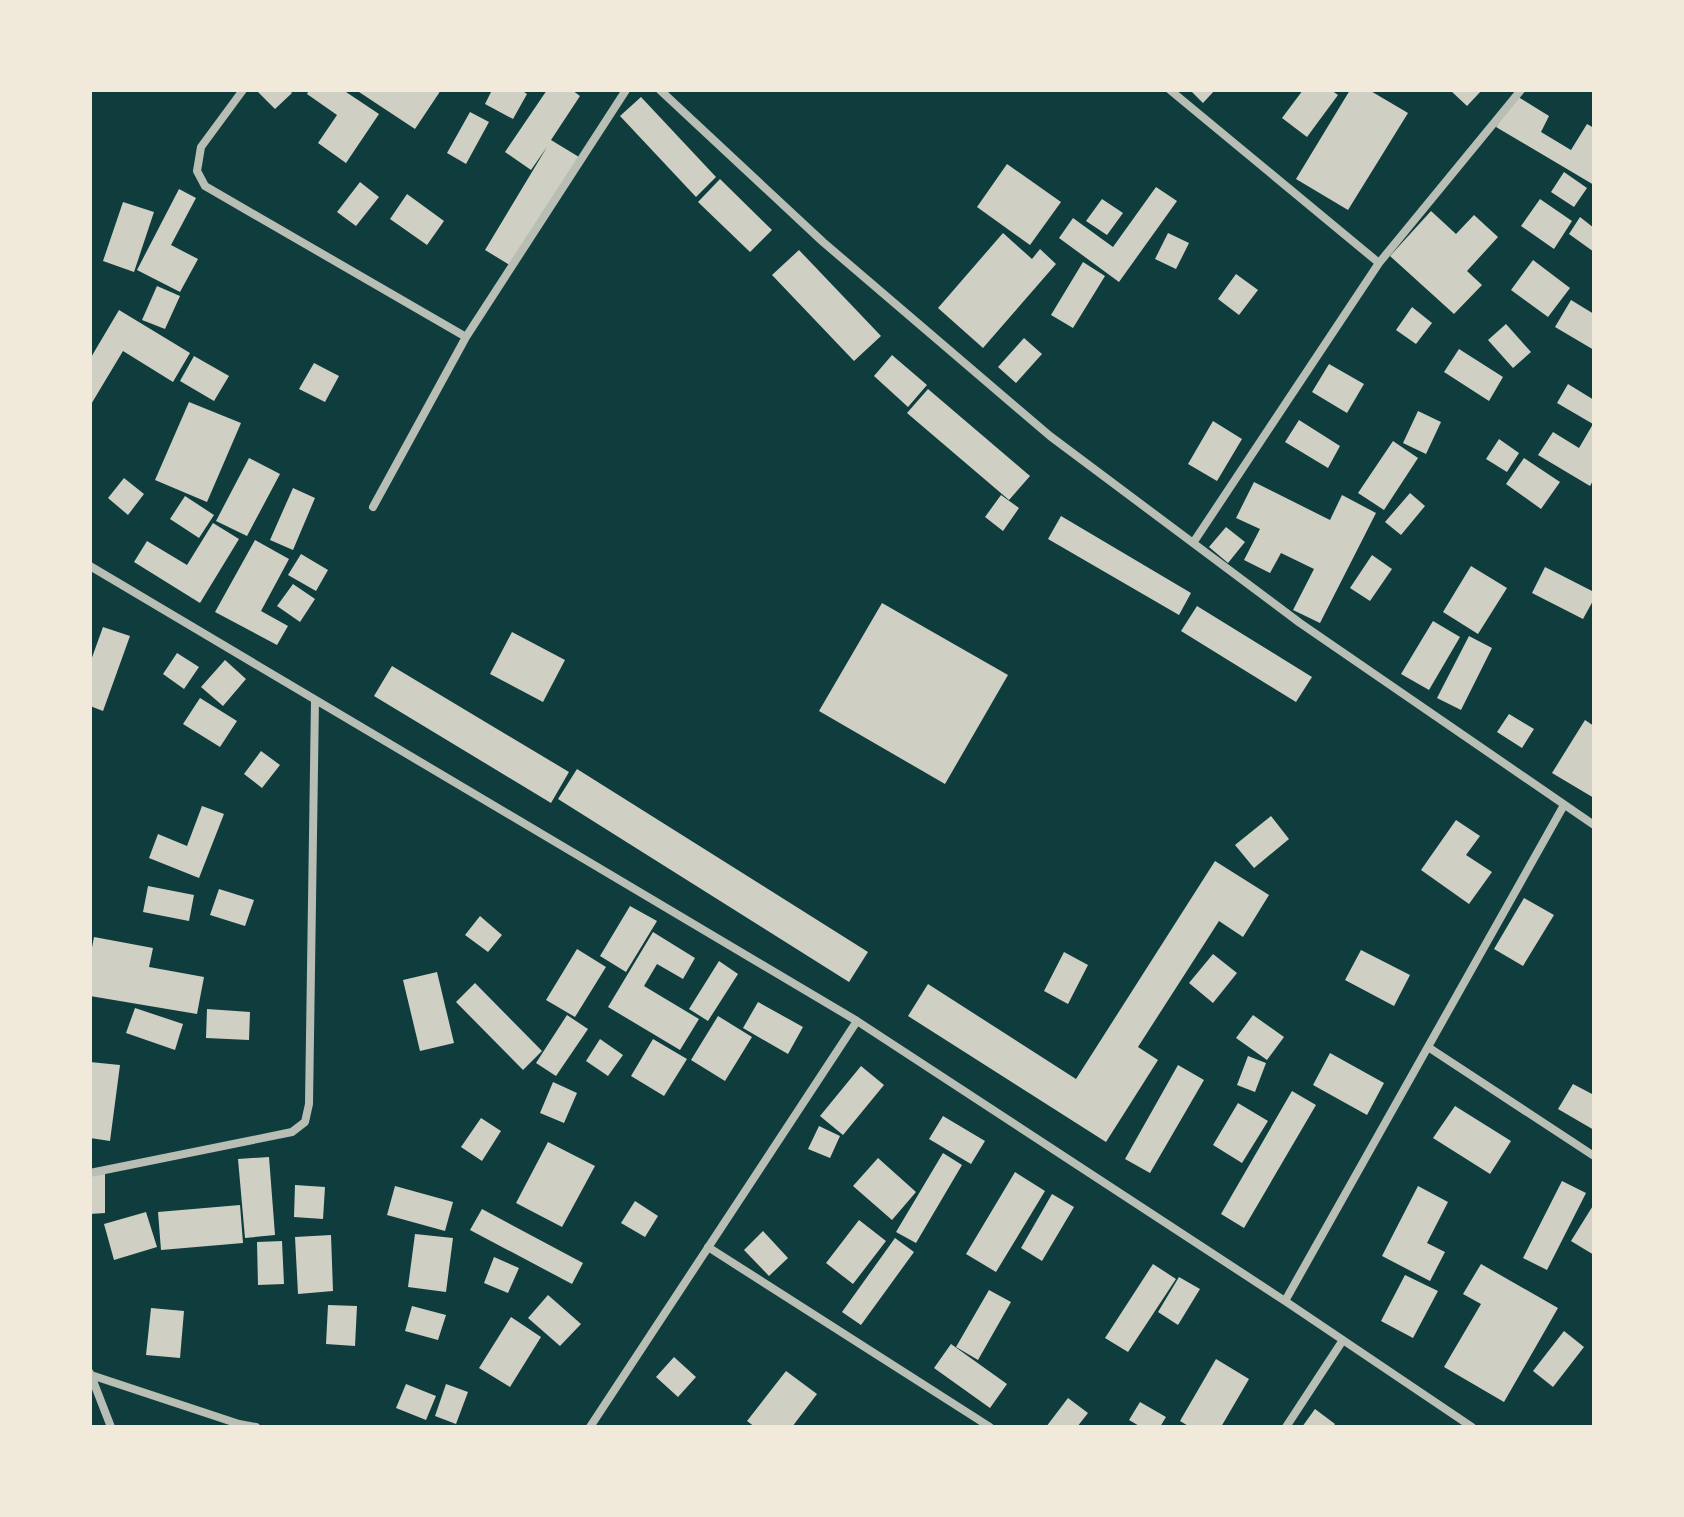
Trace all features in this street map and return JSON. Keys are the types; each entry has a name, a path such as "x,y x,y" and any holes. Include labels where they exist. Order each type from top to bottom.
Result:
{"street":[{"path":"243,90 201,147 197,171 205,186 466,337"},
{"path":"373,507 466,337 626,90"},
{"path":"660,90 823,242 1050,436 1300,623 1594,825"},
{"path":"1170,90 1379,263"},
{"path":"1193,543 1379,263 1521,90"},
{"path":"90,566 857,1021 1472,1427"},
{"path":"90,1173 292,1132 305,1122 309,1104 315,700"},
{"path":"1285,1301 1564,805"},
{"path":"590,1427 857,1021"},
{"path":"1428,1047 1594,1156"},
{"path":"708,1247 990,1427"},
{"path":"1286,1427 1343,1340"},
{"path":"91,1374 111,1427"},
{"path":"91,1374 256,1427"}],"building":[{"path":"256,90 289,90 292,93 275,109"},
{"path":"309,90 343,90 379,114 346,163 318,143 337,115 307,94"},
{"path":"356,90 441,90 415,129"},
{"path":"492,90 521,90 527,94 513,119 485,104"},
{"path":"547,90 572,90 580,96 551,140 579,157 513,267 485,250 547,147 531,170 505,152"},
{"path":"1190,90 1215,90 1203,103"},
{"path":"1303,90 1331,90 1338,95 1307,137 1282,118"},
{"path":"1350,90 1369,90 1408,113 1348,210 1296,179"},
{"path":"1450,90 1482,90 1467,106"},
{"path":"1515,95 1549,116 1541,132 1571,150 1587,124 1594,128 1594,185 1496,127"},
{"path":"641,97 716,177 696,197 620,116"},
{"path":"470,112 489,122 466,164 447,153"},
{"path":"1007,164 1061,202 1030,245 977,207"},
{"path":"1564,172 1587,188 1574,207 1551,192"},
{"path":"720,179 772,230 750,252 698,202"},
{"path":"360,182 379,197 356,226 337,212"},
{"path":"1156,187 1177,201 1119,282 1059,238 1073,218 1113,247"},
{"path":"179,189 196,198 171,245 198,259 180,292 137,270"},
{"path":"407,194 444,221 427,245 390,219"},
{"path":"1102,199 1123,213 1107,235 1086,221"},
{"path":"1540,199 1572,221 1554,249 1521,226"},
{"path":"123,202 154,212 134,272 103,261"},
{"path":"1431,211 1456,234 1474,215 1498,237 1467,271 1482,285 1454,314 1390,256"},
{"path":"1580,217 1594,228 1594,252 1569,234"},
{"path":"1003,233 1032,259 1040,249 1056,264 983,348 938,308"},
{"path":"1168,233 1189,243 1176,269 1155,259"},
{"path":"799,250 881,336 854,361 772,275"},
{"path":"1533,260 1570,288 1548,317 1511,290"},
{"path":"1083,262 1105,276 1073,328 1051,315"},
{"path":"1236,274 1258,290 1239,315 1218,299"},
{"path":"157,286 180,296 165,329 142,320"},
{"path":"1571,300 1594,314 1594,350 1555,327"},
{"path":"1412,307 1432,323 1416,344 1396,330"},
{"path":"119,310 190,353 173,382 123,351 90,406 90,359"},
{"path":"1506,324 1531,352 1513,368 1488,340"},
{"path":"1024,338 1042,354 1016,383 998,367"},
{"path":"1459,349 1503,377 1489,401 1444,372"},
{"path":"892,355 927,385 908,407 874,376"},
{"path":"194,356 229,376 214,401 180,381"},
{"path":"314,363 339,376 325,402 299,389"},
{"path":"1329,364 1364,384 1347,413 1312,392"},
{"path":"1568,384 1594,400 1594,479 1590,486 1538,455 1553,432 1579,448 1593,424 1557,403"},
{"path":"928,389 1030,476 1009,500 907,413"},
{"path":"189,402 241,423 207,502 155,480"},
{"path":"1418,411 1441,422 1426,454 1403,443"},
{"path":"1299,420 1340,446 1328,468 1285,442"},
{"path":"1213,421 1242,439 1217,481 1188,464"},
{"path":"1499,439 1519,453 1507,472 1486,459"},
{"path":"1393,441 1418,458 1384,510 1358,493"},
{"path":"249,458 280,474 247,536 216,521"},
{"path":"1524,458 1560,482 1541,509 1506,484"},
{"path":"124,478 144,494 128,515 108,498"},
{"path":"1254,482 1330,520 1342,495 1376,513 1320,623 1293,610 1314,569 1281,553 1270,573 1244,560 1260,529 1236,518"},
{"path":"293,488 315,498 293,550 270,540"},
{"path":"1410,493 1425,506 1401,535 1385,522"},
{"path":"1001,495 1019,508 1003,531 985,517"},
{"path":"185,496 214,515 199,538 170,519"},
{"path":"1061,516 1191,593 1179,615 1048,539"},
{"path":"213,523 239,539 200,603 134,562 147,541 187,565"},
{"path":"1226,527 1245,542 1228,563 1209,547"},
{"path":"255,540 289,559 261,611 288,626 277,645 215,612"},
{"path":"301,554 328,570 316,591 288,575"},
{"path":"1372,555 1392,569 1370,601 1350,588"},
{"path":"1471,566 1507,588 1478,634 1443,612"},
{"path":"1545,567 1594,592 1594,599 1583,619 1532,593"},
{"path":"293,584 315,599 300,622 277,606"},
{"path":"882,603 1008,675 945,784 819,711"},
{"path":"1197,606 1312,677 1296,702 1181,631"},
{"path":"1433,621 1460,637 1429,690 1401,674"},
{"path":"103,627 130,636 103,711 90,706 90,663"},
{"path":"512,632 565,660 543,702 490,674"},
{"path":"1469,636 1492,648 1461,710 1437,698"},
{"path":"177,653 199,667 184,689 163,674"},
{"path":"225,660 246,679 223,706 201,687"},
{"path":"392,666 569,772 551,803 374,696"},
{"path":"200,698 237,721 220,747 183,724"},
{"path":"1509,714 1534,729 1522,748 1497,732"},
{"path":"1585,720 1594,726 1594,798 1552,773"},
{"path":"261,751 280,765 262,788 244,774"},
{"path":"577,769 868,952 849,982 558,799"},
{"path":"202,806 224,814 199,878 149,858 158,834 187,846"},
{"path":"1271,816 1289,839 1254,868 1235,845"},
{"path":"1456,820 1480,836 1466,855 1492,872 1469,904 1421,870"},
{"path":"1215,861 1269,895 1243,937 1219,921 1138,1047 1158,1060 1106,1142 908,1016 928,984 1076,1079"},
{"path":"148,886 194,895 189,921 143,912"},
{"path":"219,889 254,900 245,926 210,915"},
{"path":"1524,898 1554,915 1523,966 1494,949"},
{"path":"630,906 657,921 626,972 600,956"},
{"path":"480,916 502,935 488,952 465,935"},
{"path":"653,932 695,958 683,979 657,964 644,986 699,1019 680,1050 608,1007"},
{"path":"94,937 153,948 149,967 204,977 197,1014 90,996 90,958"},
{"path":"577,949 606,967 575,1017 546,1000"},
{"path":"1361,950 1410,975 1394,1006 1345,980"},
{"path":"1064,952 1088,965 1068,1004 1044,991"},
{"path":"1213,954 1237,973 1213,1003 1189,983"},
{"path":"719,961 738,974 708,1021 689,1009"},
{"path":"437,972 454,1043 420,1051 403,980"},
{"path":"475,983 542,1051 523,1070 456,1002"},
{"path":"758,1002 803,1027 788,1054 743,1028"},
{"path":"135,1008 183,1024 175,1050 126,1033"},
{"path":"207,1009 250,1012 249,1040 206,1038"},
{"path":"567,1015 588,1029 556,1076 536,1063"},
{"path":"1253,1015 1284,1037 1267,1060 1236,1038"},
{"path":"718,1016 752,1037 725,1081 691,1060"},
{"path":"600,1039 623,1055 608,1076 586,1061"},
{"path":"653,1039 687,1059 664,1096 631,1076"},
{"path":"1330,1053 1384,1083 1367,1115 1313,1085"},
{"path":"1248,1056 1266,1063 1255,1092 1237,1085"},
{"path":"90,1062 120,1065 110,1141 90,1138"},
{"path":"1178,1065 1204,1080 1150,1173 1125,1159"},
{"path":"861,1066 884,1085 843,1135 820,1116"},
{"path":"553,1082 577,1093 564,1123 540,1113"},
{"path":"1573,1084 1594,1095 1594,1130 1558,1109"},
{"path":"1292,1091 1316,1105 1244,1228 1221,1214"},
{"path":"1238,1103 1268,1121 1242,1163 1213,1145"},
{"path":"1455,1106 1511,1141 1490,1174 1433,1138"},
{"path":"943,1116 985,1141 971,1164 929,1139"},
{"path":"481,1118 501,1131 482,1161 461,1147"},
{"path":"819,1126 840,1136 830,1158 808,1149"},
{"path":"548,1142 595,1166 562,1227 516,1203"},
{"path":"943,1153 962,1165 916,1243 896,1232"},
{"path":"269,1157 275,1235 245,1238 238,1159"},
{"path":"878,1158 916,1192 892,1220 853,1186"},
{"path":"1015,1172 1045,1191 996,1272 966,1254"},
{"path":"105,1174 105,1213 90,1214 90,1175"},
{"path":"1562,1181 1586,1193 1547,1270 1523,1258"},
{"path":"295,1185 325,1187 323,1219 294,1217"},
{"path":"395,1186 453,1202 445,1231 387,1215"},
{"path":"1418,1186 1448,1202 1427,1243 1445,1252 1430,1281 1382,1256"},
{"path":"1052,1194 1074,1207 1042,1261 1021,1248"},
{"path":"635,1201 658,1216 645,1237 621,1223"},
{"path":"1594,1204 1594,1255 1571,1241"},
{"path":"240,1205 243,1243 161,1250 158,1212"},
{"path":"482,1209 583,1263 572,1284 470,1230"},
{"path":"146,1212 157,1247 114,1260 104,1224"},
{"path":"859,1220 886,1241 853,1284 826,1263"},
{"path":"763,1231 788,1258 769,1276 744,1250"},
{"path":"415,1234 453,1238 446,1292 408,1287"},
{"path":"331,1235 333,1291 298,1294 295,1237"},
{"path":"895,1238 914,1252 861,1325 842,1312"},
{"path":"282,1241 284,1284 258,1285 257,1242"},
{"path":"494,1257 519,1268 508,1293 484,1283"},
{"path":"1153,1264 1176,1279 1128,1352 1105,1338"},
{"path":"1481,1264 1558,1308 1504,1402 1444,1367 1481,1304 1463,1294"},
{"path":"1405,1275 1438,1291 1413,1338 1381,1321"},
{"path":"1179,1277 1200,1289 1178,1325 1158,1312"},
{"path":"989,1290 1011,1302 978,1360 956,1347"},
{"path":"548,1295 581,1324 560,1346 528,1318"},
{"path":"328,1305 357,1306 355,1346 326,1344"},
{"path":"412,1306 446,1315 438,1340 405,1331"},
{"path":"151,1308 184,1311 180,1358 146,1355"},
{"path":"511,1317 541,1337 510,1387 479,1368"},
{"path":"1564,1331 1584,1347 1553,1387 1533,1371"},
{"path":"951,1344 1007,1384 990,1408 934,1368"},
{"path":"674,1357 696,1377 678,1397 656,1377"},
{"path":"1216,1359 1249,1379 1221,1427 1190,1427 1180,1421"},
{"path":"786,1371 817,1394 792,1427 755,1427 747,1421"},
{"path":"406,1384 436,1396 426,1420 396,1408"},
{"path":"446,1384 468,1392 456,1424 435,1416"},
{"path":"1068,1398 1088,1413 1077,1427 1046,1427"},
{"path":"1140,1402 1166,1417 1160,1427 1141,1427 1129,1420"},
{"path":"1315,1409 1335,1424 1333,1427 1302,1427"}]}
